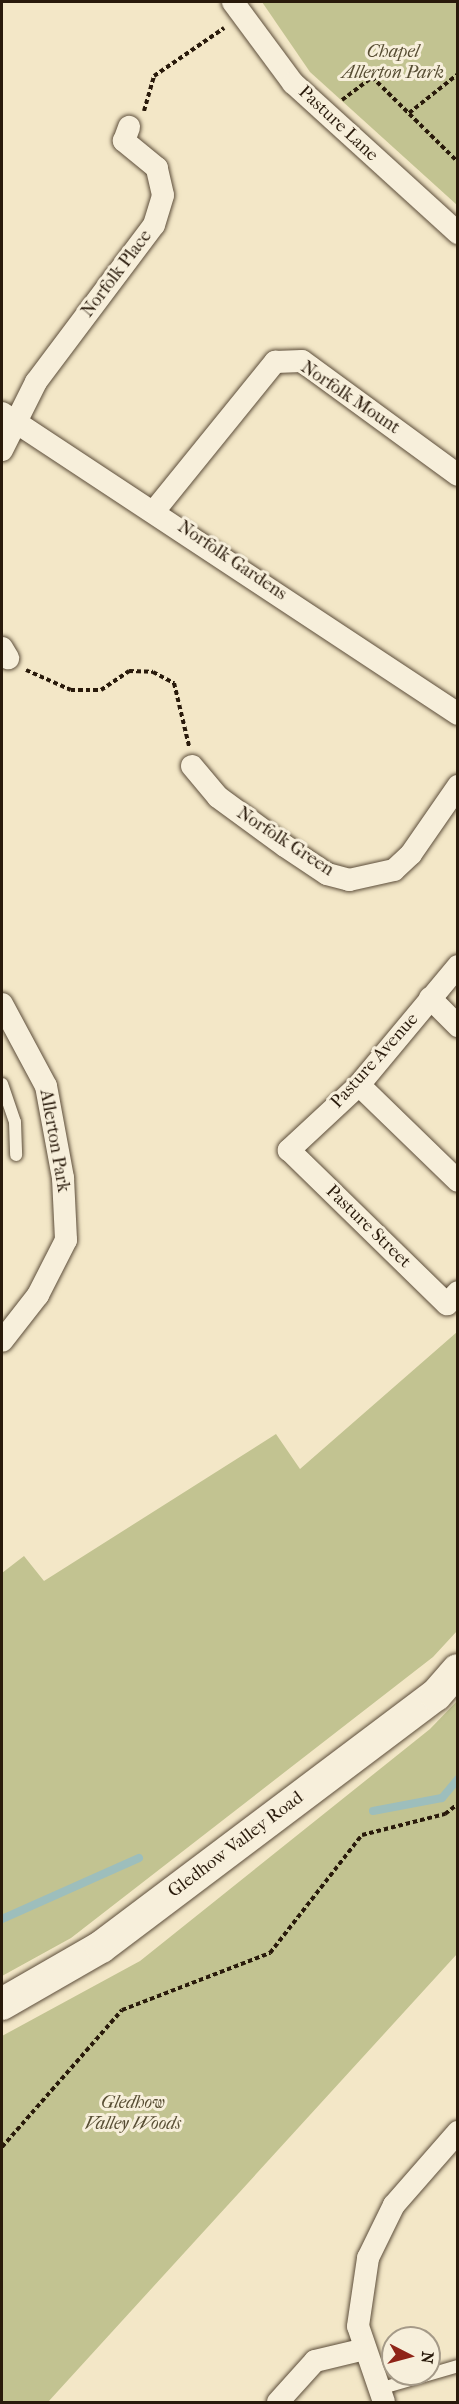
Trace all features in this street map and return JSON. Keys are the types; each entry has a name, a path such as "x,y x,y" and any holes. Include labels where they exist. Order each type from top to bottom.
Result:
{"street":[{"name":"Pasture Lane","path":"238,9 293,83 458,233"},
{"name":"Norfolk Place","path":"8,417 154,225 163,195 157,168 123,141 129,130"},
{"name":"Norfolk Mount","path":"155,510 275,362 302,361 458,475"},
{"path":"2,450 8,417"},
{"name":"Norfolk Gardens","path":"8,417 155,510 458,714"},
{"name":"Norfolk Green","path":"192,766 218,797 266,832 327,874 349,880 394,870 411,854 458,786"},
{"name":"Pasture Avenue","path":"289,1150 359,1084 458,966"},
{"path":"430,998 458,1026"},
{"name":"Allerton Park","path":"2,1004 46,1086 63,1178 66,1240 38,1295 2,1341"},
{"path":"359,1084 458,1181"},
{"name":"Pasture Street","path":"289,1150 452,1298"},
{"name":"Gledhow Valley Road","path":"2,2004 101,1947 435,1695 458,1670"},
{"path":"381,2396 358,2326 368,2258 394,2205 458,2132"},
{"path":"278,2403 315,2361 365,2349"}],"lane":[{"path":"2,1083 15,1122 16,1155"},
{"path":"381,2396 458,2366"}],"path":[{"path":"129,130 143,112 154,76 238,9"},
{"path":"409,113 458,74"},
{"path":"324,113 372,77 458,162"},
{"path":"5,653 37,678 71,690 100,690 129,671 153,672 174,683 192,766"},
{"path":"2,2147 122,2010 270,1953 362,1835 445,1814 456,1805"}],"green space":[{"name":"Chapel Allerton Park","path":"262,2 457,2 457,205 310,72"},
{"path":"457,1332 457,1631 433,1657 71,1938 2,1976 2,1573 24,1556 44,1581 276,1434 300,1469"},
{"name":"Gledhow Valley Woods","path":"457,1701 457,1954 48,2402 2,2402 2,2036 140,1961 430,1729"}],"waterway":[{"path":"373,1811 442,1798 458,1779"},
{"path":"2,1919 139,1858"}]}
